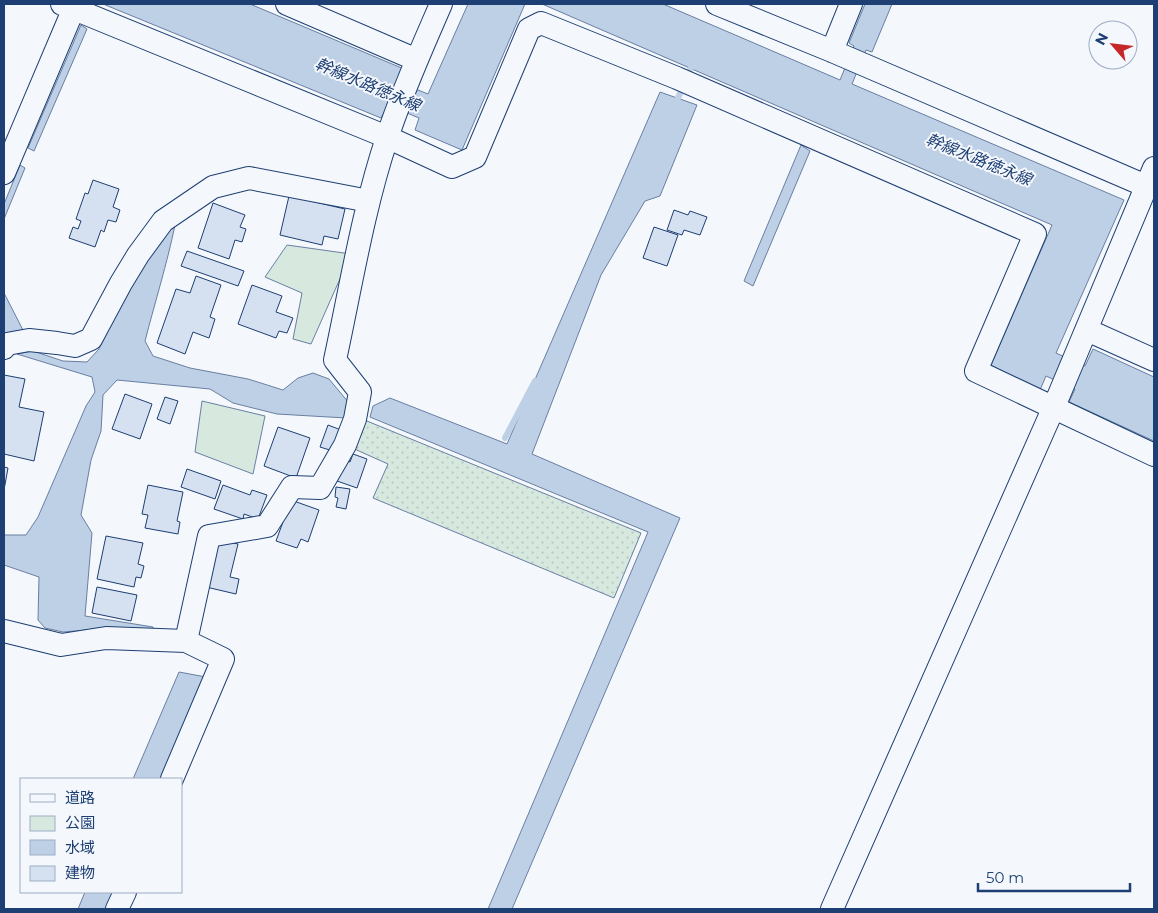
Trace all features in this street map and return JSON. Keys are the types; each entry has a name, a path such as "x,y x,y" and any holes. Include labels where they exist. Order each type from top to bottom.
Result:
{"street":[{"path":"287,4 413,70"},
{"path":"186,641 209,536 267,526 292,487 320,488 345,445 355,419 360,392 335,360 369,201 391,127 441,4"},
{"path":"717,4 1150,177 1087,330 832,909"},
{"path":"847,57 851,4"},
{"path":"4,173 68,6 391,127 452,167 475,157 529,29 541,23 686,82 1035,234 976,371 1056,399 1154,456"},
{"path":"5,346 29,340 75,346 91,339 138,255 163,221 213,187 249,178 369,201"},
{"path":"1087,330 1154,360"},
{"path":"4,631 61,645 106,638 186,641 224,659 172,778"},
{"path":"117,909 124,893"}],"green space":[{"path":"287,245 351,254 311,344 293,339 302,293 265,277"},
{"path":"202,401 265,416 253,474 195,452"},
{"path":"362,419 641,533 614,598 373,498 388,464 350,447"}],"water":[{"name":"幹線水路徳永線","path":"103,4 250,4 404,69 398,82 428,94 468,4 525,4 462,150 415,130 419,118 388,105 381,118"},
{"name":"幹線水路徳永線","path":"542,4 663,4 840,80 854,46 849,43 865,4 892,4 872,52 866,50 852,84 1124,200 1056,353 1085,366 1093,349 1154,377 1154,441 1069,402 1075,389 1046,376 1040,390 991,365 1052,225"},
{"path":"81,25 87,29 34,151 28,148"},
{"path":"660,92 697,105 660,196 645,201 601,275 532,454 680,518 512,909 488,909 648,532 370,417 373,406 390,398 507,444"},
{"path":"801,145 810,151 753,286 744,281"},
{"path":"20,165 25,168 4,219 4,204"},
{"path":"175,225 145,341 153,356 190,368 248,379 283,390 298,378 313,373 329,379 349,403 346,418 277,414 233,403 210,389 117,380 103,395 101,431 91,460 81,515 92,533 85,616 153,627 154,631 87,630 63,632 45,628 38,620 39,577 4,565 4,535 26,535 38,517 86,406 95,392 92,377 17,354 33,351 63,361 87,362 99,349 121,304 167,229"},
{"path":"4,293 24,332 8,336 4,332"},
{"path":"179,672 206,677 162,778 133,778"},
{"path":"85,893 113,893 106,909 78,909"}],"building":[{"path":"93,180 119,189 113,207 120,210 116,222 108,220 104,232 101,230 95,247 69,238 73,227 78,229 81,221 76,219 85,193 88,194"},
{"path":"289,196 345,209 338,239 324,236 322,245 280,235"},
{"path":"213,203 245,215 240,227 246,229 242,242 235,240 229,259 198,248"},
{"path":"674,210 688,215 690,211 707,217 700,235 684,230 682,235 667,230"},
{"path":"654,227 678,235 667,266 643,258"},
{"path":"187,251 244,271 238,286 181,266"},
{"path":"196,276 221,285 210,317 215,319 209,338 193,332 185,354 157,343 176,289 190,293"},
{"path":"252,285 282,296 276,312 293,318 287,333 279,331 276,338 238,324"},
{"path":"4,375 25,379 19,407 44,412 34,461 4,454"},
{"path":"125,394 152,404 140,439 112,429"},
{"path":"165,397 178,401 170,424 157,419"},
{"path":"328,425 341,430 333,451 320,447"},
{"path":"278,427 310,438 296,478 264,466"},
{"path":"353,454 367,459 357,488 337,481 345,460 350,462"},
{"path":"4,467 8,468 4,490"},
{"path":"187,469 221,481 215,499 181,487"},
{"path":"148,485 183,492 177,521 180,522 178,534 145,528 148,515 142,514"},
{"path":"223,485 250,495 252,490 267,495 258,519 244,514 243,519 214,509"},
{"path":"336,487 350,489 346,509 336,507 338,498 335,497"},
{"path":"291,500 319,510 308,542 301,539 297,548 276,541"},
{"path":"106,536 143,543 138,564 144,566 141,578 136,577 134,587 97,579"},
{"path":"217,539 238,544 230,577 239,579 236,594 206,587"},
{"path":"97,587 137,595 131,621 92,613"}],"waterway":[{"path":"675,105 694,61"},
{"path":"505,438 535,381"}]}
